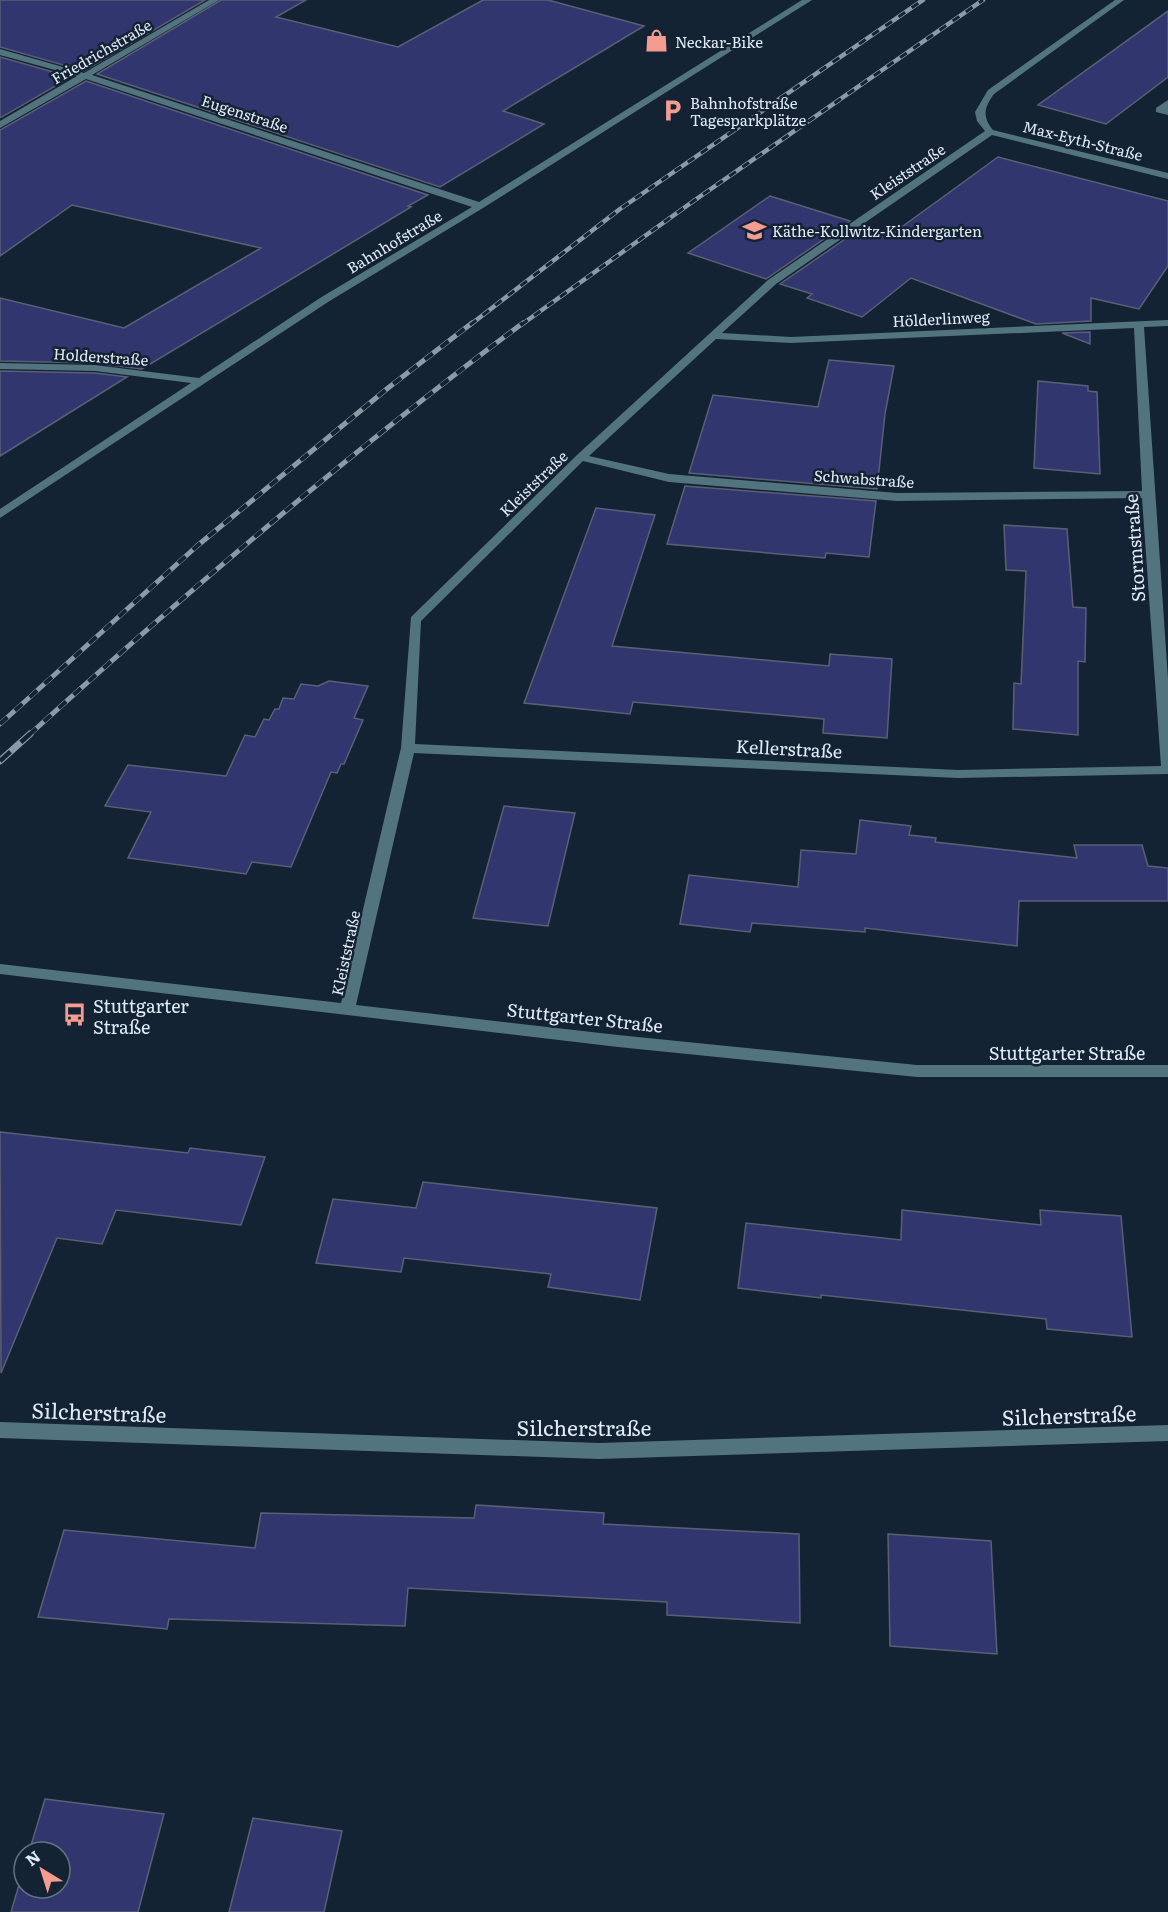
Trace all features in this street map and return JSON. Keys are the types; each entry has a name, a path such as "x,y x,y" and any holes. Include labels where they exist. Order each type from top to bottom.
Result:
{"street":[{"name":"Friedrichstraße","path":"0,125 215,0"},
{"name":"Bahnhofstraße","path":"0,514 324,300 480,206 808,0"},
{"path":"990,132 980,120 979,108 991,92 1120,0"},
{"name":"Eugenstraße","path":"0,52 86,76 480,206"},
{"path":"1168,103 1159,110 1168,112"},
{"name":"Max-Eyth-Straße","path":"990,132 1168,176"},
{"name":"Kleiststraße","path":"347,1010 408,748 415,620 581,457 772,282 990,132"},
{"name":"Hölderlinweg","path":"714,336 791,340 1168,323"},
{"name":"Stormstraße","path":"1139,325 1148,494 1168,770"},
{"name":"Holderstraße","path":"0,366 95,368 200,381"},
{"name":"Schwabstraße","path":"581,457 669,478 897,497 1148,494"},
{"name":"Kellerstraße","path":"408,748 958,774 1168,770"},
{"name":"Stuttgarter Straße","path":"0,969 618,1041 918,1071 1168,1071"},
{"name":"Silcherstraße","path":"0,1430 599,1451 1168,1433"}],"building":[{"path":"0,0 205,0 84,71 0,47"},
{"path":"221,0 306,0 276,17 398,47 483,0 548,0 644,26 503,111 544,124 440,187 97,74"},
{"path":"1168,11 1168,77 1106,124 1038,105"},
{"path":"0,57 71,77 0,118"},
{"path":"86,81 428,195 142,369 95,363 0,361 0,298 124,328 261,248 72,205 0,256 0,130"},
{"path":"998,157 1168,201 1168,266 1139,309 1091,298 1091,321 1036,324 911,278 862,317 807,298 812,294 780,284 864,226 892,234"},
{"path":"770,196 850,221 766,279 688,253"},
{"path":"1090,332 1090,344 1062,333"},
{"path":"829,360 894,366 885,414 877,489 689,473 713,395 818,407"},
{"path":"0,371 95,373 127,377 0,456"},
{"path":"1038,381 1088,386 1088,391 1097,392 1100,474 1034,468"},
{"path":"685,486 876,501 869,557 826,553 825,558 667,544"},
{"path":"596,508 655,515 612,646 829,666 830,654 892,659 887,738 823,733 824,719 633,702 630,714 524,703"},
{"path":"1004,525 1067,529 1073,607 1086,608 1085,662 1078,661 1078,735 1013,729 1014,683 1021,684 1026,571 1006,570"},
{"path":"329,681 368,686 354,718 363,720 344,764 341,764 337,773 331,772 291,867 252,862 246,874 128,858 151,812 105,806 128,765 226,776 245,735 255,737 264,719 269,720 275,709 279,709 283,698 294,699 301,684 318,686"},
{"path":"504,806 575,813 548,926 473,918"},
{"path":"860,820 911,826 909,835 936,838 935,842 1077,858 1074,845 1142,845 1148,866 1168,868 1168,901 1019,901 1017,946 865,928 865,932 752,923 750,932 680,924 689,875 798,887 801,850 856,854"},
{"path":"0,1132 188,1153 190,1148 265,1157 241,1225 116,1210 102,1244 57,1238 1,1373"},
{"path":"423,1182 657,1208 640,1300 548,1287 551,1274 404,1258 401,1272 316,1263 333,1199 416,1208"},
{"path":"902,1210 1041,1225 1040,1210 1121,1216 1132,1337 1047,1329 1046,1319 738,1288 746,1223 901,1240"},
{"path":"476,1505 604,1513 603,1524 799,1534 800,1623 667,1615 667,1602 408,1588 405,1626 169,1619 167,1629 38,1617 64,1530 255,1548 261,1513 474,1518"},
{"path":"888,1534 991,1541 997,1654 890,1646"},
{"path":"45,1799 164,1814 138,1912 11,1912 15,1900 72,1900 72,1840 33,1840"},
{"path":"253,1818 342,1831 324,1912 229,1912"}],"railway":[{"path":"470,325 620,209 923,0"},
{"path":"521,325 695,200 983,0"},
{"path":"0,724 197,546 388,388 472,323"},
{"path":"29,735 271,523 396,421 523,323"},
{"path":"0,761 30,734"}],"place":[{"name":"Neckar-Bike","path":"657,41"},
{"name":"Bahnhofstraße Tagesparkplätze","path":"672,111"},
{"name":"Käthe-Kollwitz-Kindergarten","path":"754,230"},
{"name":"Stuttgarter Straße","path":"75,1015"}]}
